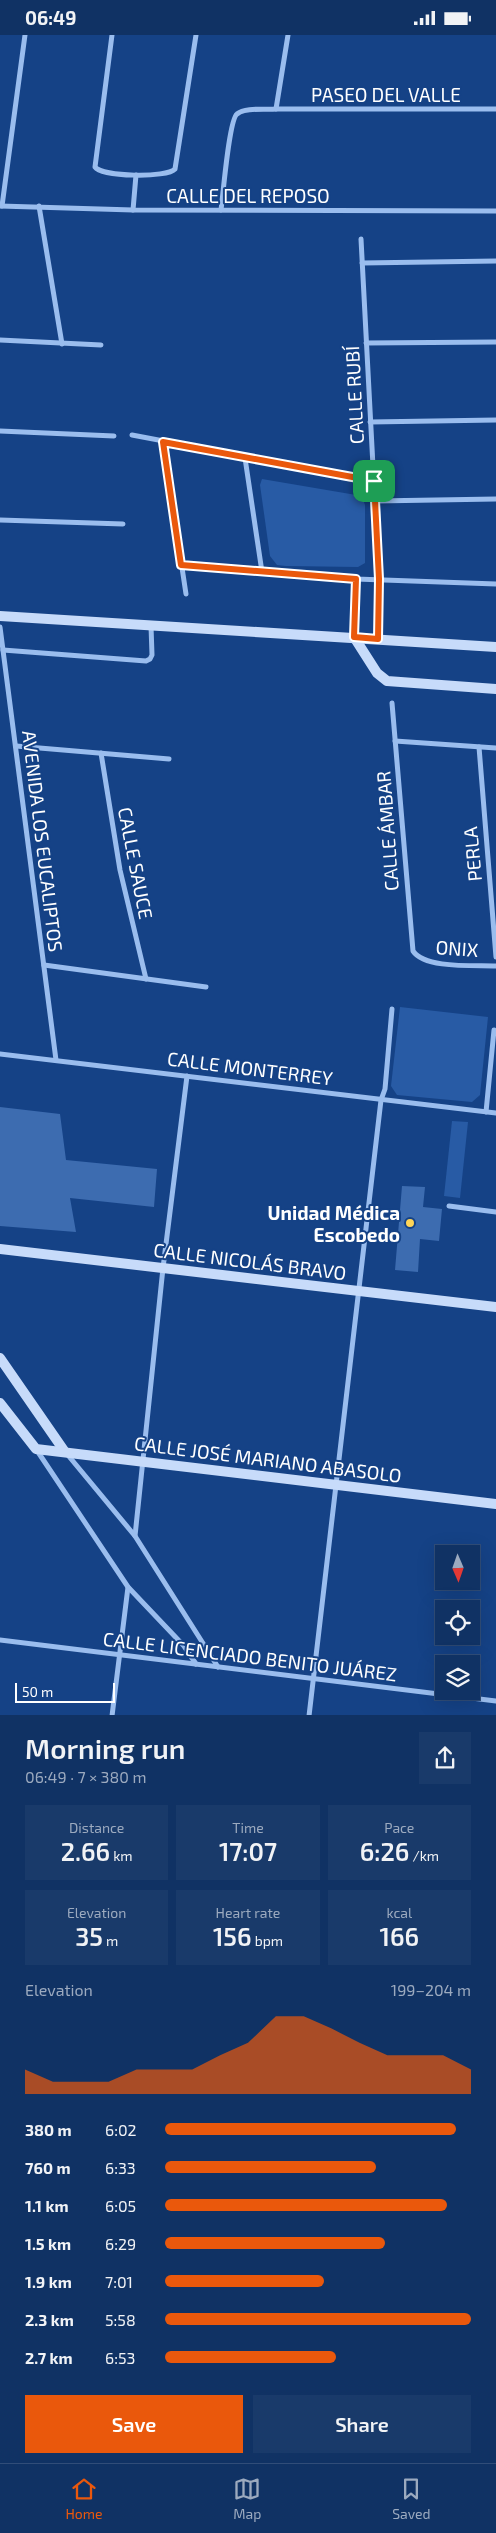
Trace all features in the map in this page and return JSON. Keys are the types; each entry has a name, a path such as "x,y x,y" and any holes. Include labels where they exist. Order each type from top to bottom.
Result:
{"street":[{"path":"1,206 25,35"},
{"path":"112,35 95,167 100,172 136,175 163,174 175,169 196,35"},
{"path":"276,109 288,35"},
{"name":"PASEO DEL VALLE","path":"221,211 235,117 243,111 276,109 496,109"},
{"path":"133,210 136,175"},
{"name":"CALLE DEL REPOSO","path":"1,206 221,211 496,211"},
{"path":"39,206 62,344"},
{"name":"CALLE RUBÍ","path":"360,239 379,579 378,639"},
{"path":"362,263 496,261"},
{"path":"0,340 101,345"},
{"path":"366,343 496,342"},
{"path":"370,422 496,420"},
{"path":"0,431 114,436"},
{"path":"132,435 374,481"},
{"path":"163,442 186,594"},
{"path":"245,458 262,572"},
{"path":"375,501 496,499"},
{"path":"0,520 123,524"},
{"path":"181,565 356,579 496,584"},
{"path":"356,579 354,637 377,673 387,681 496,689"},
{"path":"0,616 496,647"},
{"path":"3,650 146,661 152,655 150,625"},
{"name":"AVENIDA LOS EUCALIPTOS","path":"0,627 56,1060"},
{"name":"CALLE ÁMBAR","path":"392,703 411,943 416,956"},
{"path":"395,741 496,748"},
{"path":"16,746 169,759"},
{"name":"PERLA","path":"479,747 496,957"},
{"name":"CALLE SAUCE","path":"101,753 120,870 146,979"},
{"name":"ONIX","path":"416,956 433,963 496,966"},
{"path":"44,965 206,987"},
{"path":"308,1715 381,1100 385,1089 392,1009"},
{"path":"486,1112 494,1029"},
{"name":"CALLE MONTERREY","path":"0,1054 496,1113"},
{"path":"135,1536 163,1268 187,1076"},
{"path":"449,1207 496,1212"},
{"name":"CALLE NICOLÁS BRAVO","path":"0,1249 496,1307"},
{"path":"0,1358 65,1452 135,1536 218,1667"},
{"path":"0,1403 36,1449 128,1587 184,1646 196,1664"},
{"name":"CALLE JOSÉ MARIANO ABASOLO","path":"36,1449 496,1504"},
{"path":"112,1715 128,1587"},
{"name":"CALLE LICENCIADO BENITO JUÁREZ","path":"0,1640 312,1680 496,1701"}],"shaded area":[{"path":"262,479 362,496 365,505 365,563 358,567 277,565 270,556 260,485"},
{"path":"400,1007 488,1017 480,1095 472,1102 397,1095 391,1086"},
{"path":"452,1121 468,1122 460,1198 444,1196"}],"building":[{"path":"0,1107 60,1114 66,1160 157,1169 154,1207 70,1198 76,1232 0,1226"},
{"name":"Unidad Médica Escobedo","path":"402,1186 425,1187 423,1207 442,1209 439,1241 420,1239 418,1272 395,1270"}],"place":[{"name":"Unidad Médica Escobedo","path":"410,1223"}],"route":[{"path":"163,442 245,458 374,481 379,579 378,639 354,637 356,579 181,565 163,442"}]}
